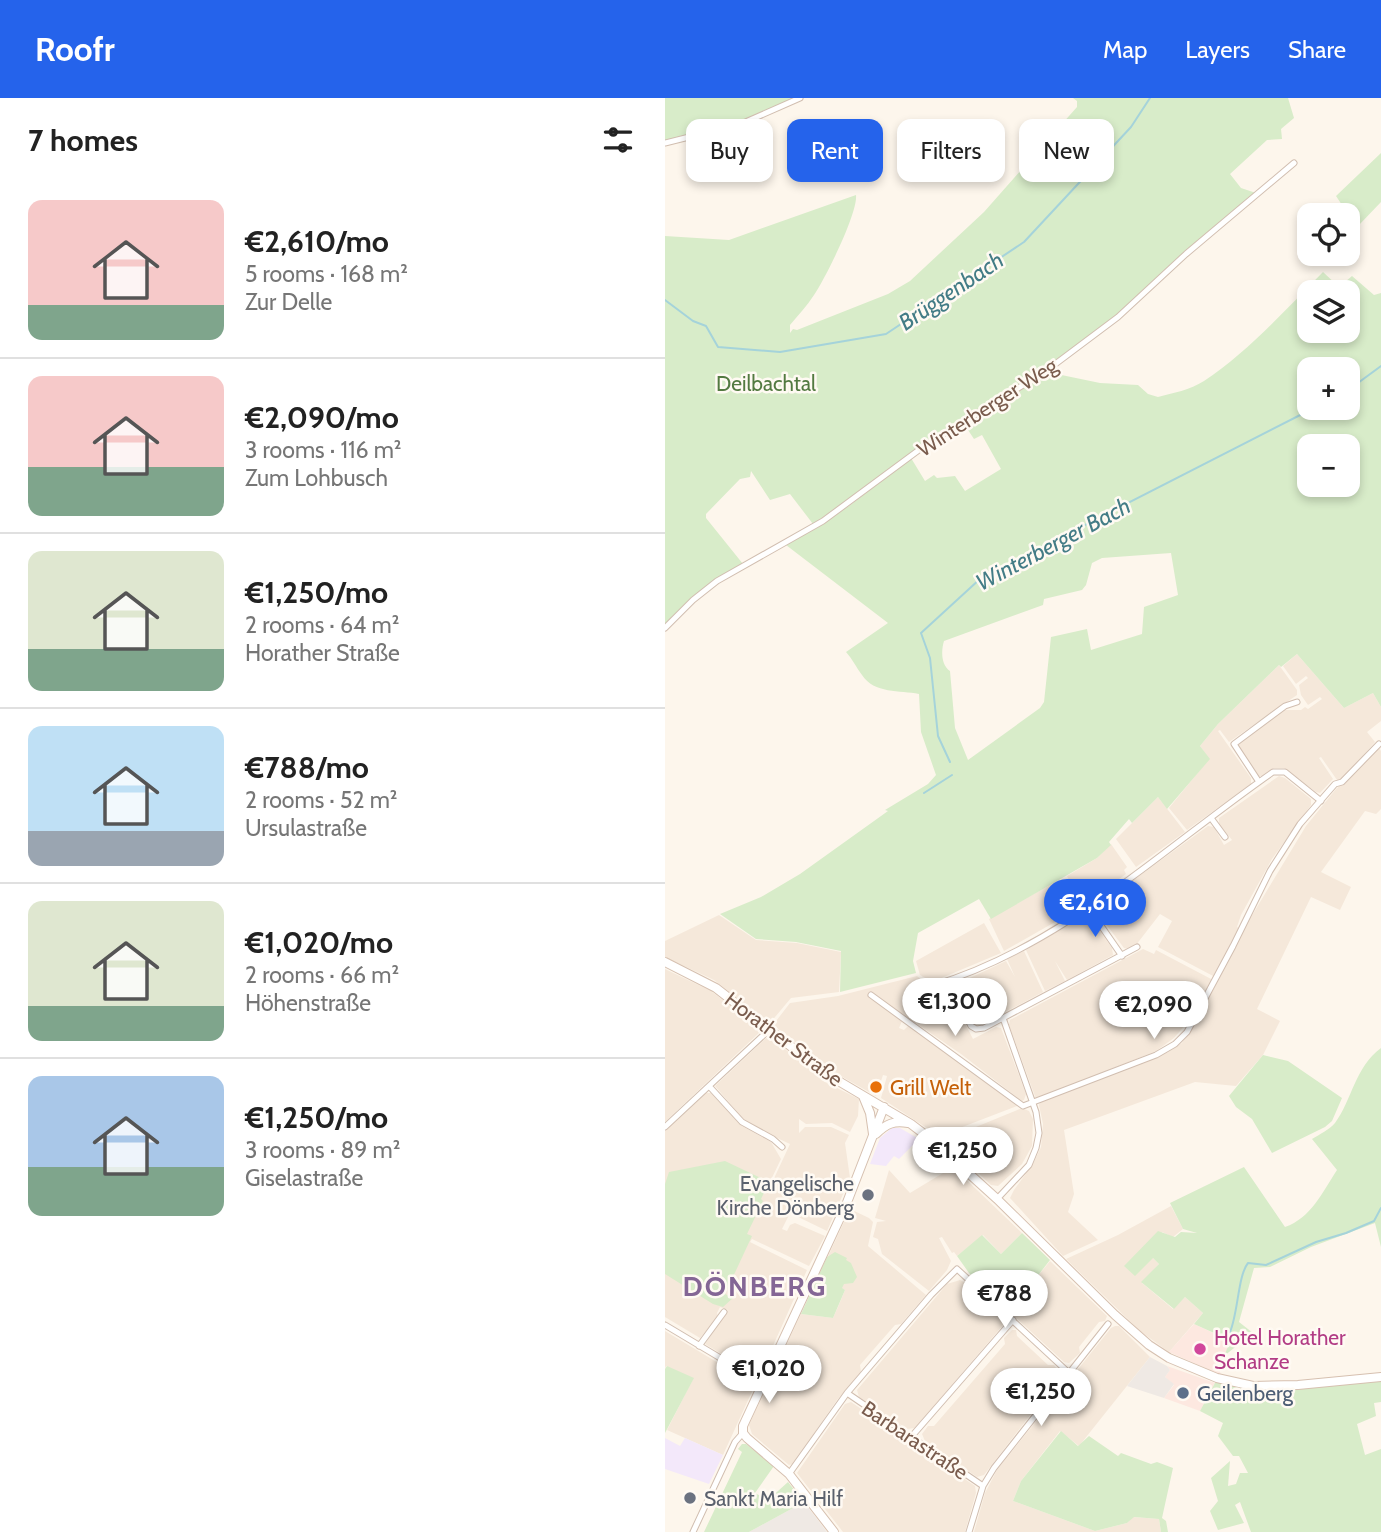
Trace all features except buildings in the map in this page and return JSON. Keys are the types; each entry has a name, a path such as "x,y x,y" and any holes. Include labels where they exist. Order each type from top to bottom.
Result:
{"main road":[{"name":"Horather Straße","path":"665,962 716,988 825,1073 911,1124 939,1145 1149,1345 1169,1359 1224,1380 1253,1386 1287,1386 1381,1377"},
{"path":"863,1096 870,1113 873,1137"},
{"path":"834,1532 789,1474 743,1433 743,1426 846,1205 884,1107"},
{"path":"873,1137 884,1126 895,1121 911,1124"}],"street":[{"path":"665,143 740,124 800,98"},
{"name":"Winterberger Weg","path":"665,628 692,600 717,581 823,520 927,444 1046,371 1108,325 1186,254 1294,163"},
{"path":"1259,782 1234,744 1285,706 1297,702"},
{"path":"871,995 961,1058 1023,1106 1156,1055 1180,1040 1208,993 1270,871 1300,824 1335,784 1342,782 1379,744"},
{"path":"934,985 1023,946 1088,907 1273,772 1285,772 1321,801"},
{"path":"1211,818 1225,838"},
{"path":"1088,907 1122,956"},
{"path":"948,981 971,1026 976,1029 984,1028 1137,947"},
{"path":"997,1199 1033,1158 1039,1133 1039,1122 1003,1018"},
{"path":"665,1127 770,1029"},
{"path":"709,1086 742,1122 782,1147"},
{"path":"789,1474 848,1393 931,1295 957,1269 1069,1373"},
{"path":"699,1346 724,1312"},
{"path":"912,1436 1013,1320"},
{"path":"969,1532 983,1486 1018,1435 1108,1324"},
{"path":"665,1325 727,1362 765,1378"},
{"name":"Barbarastraße","path":"848,1393 983,1486"},
{"path":"693,1532 736,1442 743,1433"}],"shaded area":[{"path":"1297,654 1344,708 1373,693 1381,707 1381,721 1367,732 1375,742 1341,781 1337,780 1321,757 1319,758 1333,779 1320,793 1284,768 1274,768 1258,776 1237,747 1283,710 1301,710 1305,707 1308,709 1322,699 1320,697 1308,705 1301,695 1299,685 1308,678 1306,676 1296,684 1283,666"},
{"path":"1279,665 1297,690 1297,695 1229,742 1220,730 1218,731 1251,778 1251,784 1187,830 1169,808 1209,759 1200,746 1218,724"},
{"path":"1379,748 1381,809 1376,814 1365,811 1321,872 1351,887 1340,910 1311,897 1257,1009 1280,1021 1263,1055 1236,1086 1195,1082 1064,1130 1074,1194 1068,1212 1098,1240 1063,1256 1010,1198 1041,1147 1041,1101 1168,1052 1182,1043 1251,917 1306,826 1336,789"},
{"path":"1279,776 1311,799 1311,805 1272,859 1241,915 1237,927 1240,929 1215,977 1158,947 1172,921 1160,914 1136,945 1124,948 1097,912 1098,906 1208,826 1214,827 1224,845 1232,840 1219,824 1219,818"},
{"path":"1158,797 1185,832 1136,867 1116,839"},
{"path":"1111,844 1127,867 1124,870 1126,874 1079,908 1069,888 1071,884 1067,876 1097,858"},
{"path":"1057,881 1061,889 1066,890 1076,910 1004,951 989,919"},
{"path":"719,915 756,940 797,943 841,952 839,992 791,998 770,1023 714,980 665,957 665,941"},
{"path":"1086,915 1112,948 1113,955 1067,980 1055,961 1065,981 1045,991 1026,950"},
{"path":"984,923 1001,953 932,982 920,975 916,961"},
{"path":"1143,949 1154,954 1156,950 1213,980 1186,1024 1174,1038 1156,1051 1036,1099 1009,1025 1010,1020"},
{"path":"1024,951 1043,992 983,1024 975,1023 957,984 1006,961 1015,977 1007,959"},
{"path":"665,969 711,991 762,1030 665,1122"},
{"path":"917,976 935,991 943,988 948,990 973,1039 996,1027 1001,1028 1026,1094 1024,1100 872,993 902,1021 899,1028 904,1030 911,1026 1017,1106 939,1136 881,1098 887,1076 883,1075 876,1096 832,1071 773,1025 790,1003 838,996"},
{"path":"766,1038 774,1040 825,1082 859,1099 858,1116 850,1132 832,1123 806,1124 799,1119 799,1133 805,1127 831,1127 849,1135 845,1143 850,1178 827,1231 790,1213 782,1229 787,1231 790,1225 795,1223 825,1236 809,1266 752,1239 750,1242 807,1270 763,1368 758,1369 732,1360 705,1344 728,1310 720,1307 718,1317 700,1338 665,1317 665,1131 706,1093 711,1093 742,1126 771,1142 781,1159 768,1186 770,1187 790,1144 744,1120 715,1086"},
{"path":"1022,1108 1029,1111 1033,1119 1032,1146 1022,1164 998,1186 991,1185 945,1142 949,1138"},
{"path":"892,1128 900,1128 919,1139 899,1159 894,1156 886,1166 870,1164 880,1138"},
{"path":"953,1167 1022,1233 1001,1254 983,1235 957,1256 942,1237 939,1238 951,1261 929,1291 882,1254 878,1239 873,1237 877,1222 886,1221 875,1218 889,1170 910,1193"},
{"path":"1171,1206 1183,1229 1173,1237 1162,1232 1153,1258 1159,1264 1142,1283 1173,1309 1185,1297 1203,1313 1169,1352 1140,1331 1066,1259"},
{"path":"850,1209 873,1222 868,1246 926,1295 860,1365 861,1372 837,1400 793,1464 789,1465 752,1434 749,1425 801,1314 833,1318 845,1290 818,1278"},
{"path":"1050,1261 1107,1316 1105,1321 1099,1322 1079,1347 1080,1353 1069,1363 1064,1362 1014,1316 1046,1300 1045,1297 1012,1314 995,1298 1027,1282 1028,1278 1033,1282"},
{"path":"960,1280 968,1284 1003,1317 1004,1324 915,1428 907,1429 859,1397 857,1390 947,1284"},
{"name":"Hotel Horather Schanze","path":"1194,1324 1222,1337 1225,1334 1236,1338 1224,1356 1220,1355 1217,1363 1221,1375 1169,1352"},
{"path":"1115,1326 1119,1326 1150,1357 1079,1446 1060,1431 1021,1481 1013,1501 1095,1531 1127,1523 1133,1517 1159,1519 1161,1532 974,1532 985,1493 997,1470"},
{"path":"1012,1330 1016,1330 1017,1336 1048,1365 1054,1365 1061,1375 984,1475 977,1477 925,1441 922,1434 928,1426 934,1426 1005,1344 1004,1338"},
{"path":"665,1331 755,1385 723,1455 667,1430 693,1379 666,1366 665,1369"},
{"path":"1150,1357 1170,1370 1165,1377 1174,1384 1164,1398 1127,1386"},
{"path":"1167,1366 1215,1383 1200,1411 1164,1398 1174,1385 1165,1377 1170,1370"},
{"path":"851,1402 975,1486 976,1493 965,1532 843,1532 797,1473 845,1404"},
{"path":"665,1438 680,1446 685,1438 723,1455 709,1484 665,1469"},
{"path":"804,1502 827,1532 749,1532"}],"green space":[{"path":"665,98 792,98 746,119 686,119 686,136 665,141"},
{"name":"Deilbachtal","path":"1073,98 1288,98 1294,118 1281,129 1282,139 1267,140 1230,174 1241,188 1256,193 1118,315 1042,370 925,443 847,502 813,524 790,494 770,500 751,471 750,477 740,479 706,514 706,518 743,564 710,583 665,629 665,236 729,240 856,195 852,216 833,261 814,295 790,325 790,333 793,329 797,330 888,294 910,281 984,212 1019,172 1019,182 1114,182 1114,119 1066,119 1077,107 1077,101"},
{"path":"1381,153 1381,202 1360,224 1360,203 1341,203 1336,196"},
{"path":"1323,272 1332,280 1315,280"},
{"path":"1360,283 1374,295 1381,293 1381,707 1373,693 1344,708 1297,654 1281,667 1279,665 1218,724 1200,746 1210,759 1167,809 1158,797 1132,823 1129,819 1109,842 1111,845 1097,858 991,919 979,899 918,933 913,961 916,973 840,992 841,951 796,942 756,939 720,914 761,897 800,874 888,811 885,810 928,784 936,775 921,732 919,694 873,685 862,675 846,652 888,623 786,545 849,506 911,458 925,481 934,475 937,478 955,476 965,491 1001,469 982,435 974,439 964,424 1047,372 1100,383 1138,385 1148,394 1158,397 1204,381 1266,330 1297,298 1297,343 1360,343","holes":["1171,553 1178,595 1144,607 1142,634 1091,650 1087,629 1051,637 1044,702 1040,708 968,760 955,728 950,671 943,658 944,641 1043,605 1044,599 1082,590 1092,563 1102,558"]},
{"path":"1381,1048 1381,1247 1375,1223 1311,1247 1270,1267 1254,1268 1239,1322 1253,1333 1224,1356 1229,1344 1233,1345 1236,1338 1225,1334 1223,1337 1194,1324 1203,1313 1185,1297 1174,1309 1141,1282 1159,1264 1153,1258 1135,1276 1124,1266 1158,1231 1175,1237 1181,1232 1197,1233 1183,1229 1170,1203 1244,1167 1285,1227 1302,1218 1315,1204 1337,1170 1312,1139 1335,1123 1365,1064"},
{"path":"1263,1055 1288,1061 1342,1098 1332,1121 1325,1127 1272,1153 1252,1119 1236,1107 1229,1096"},
{"path":"725,1161 769,1182 747,1234 752,1236 725,1294 733,1298 723,1307 713,1304 665,1274 665,1184 669,1172"},
{"path":"1022,1233 1050,1260 1033,1282 1028,1278 993,1296 969,1273 957,1256 982,1235 1001,1254"},
{"path":"835,1252 847,1258 857,1277 853,1283 844,1284 842,1288 845,1290 833,1318 801,1314 827,1257"},
{"path":"667,1366 694,1378 665,1433 665,1369"},
{"path":"1381,1379 1381,1402 1374,1403 1376,1416 1357,1424 1365,1455 1381,1449 1381,1532 1251,1532 1240,1502 1235,1505 1244,1523 1218,1530 1210,1511 1218,1501 1211,1478 1230,1461 1228,1486 1236,1484 1240,1473 1248,1473 1239,1456 1233,1456 1218,1436 1223,1423 1200,1411 1216,1381 1231,1385"},
{"path":"1061,1431 1078,1446 1089,1436 1118,1456 1121,1453 1151,1464 1157,1462 1173,1468 1162,1518 1166,1521 1168,1532 1161,1532 1159,1519 1134,1517 1127,1523 1095,1531 1013,1501 1021,1481"},
{"path":"742,1444 746,1444 774,1466 755,1493 768,1500 788,1482 804,1502 749,1532 704,1532 742,1452 738,1449"}],"waterway":[{"name":"Brüggenbach","path":"665,300 693,321 706,326 718,347 780,352 886,334 1024,242 1131,127 1150,98"},
{"name":"Winterberger Bach","path":"1360,381 1381,366"},
{"name":"Winterberger Bach","path":"950,762 938,736 930,658 921,633 981,578 1297,417"},
{"name":"Winterberger Bach","path":"924,793 952,775"},
{"path":"1230,1332 1242,1276 1248,1263 1266,1265 1316,1242 1346,1233 1374,1221 1381,1208"}],"place":[{"name":"Grill Welt","path":"876,1087"},
{"name":"Evangelische Kirche Dönberg","path":"868,1195"},
{"name":"Hotel Horather Schanze","path":"1200,1349"},
{"name":"Geilenberg","path":"1183,1393"},
{"name":"Sankt Maria Hilf","path":"690,1498"}],"district":[{"name":"DÖNBERG","path":"755,1286"}]}
